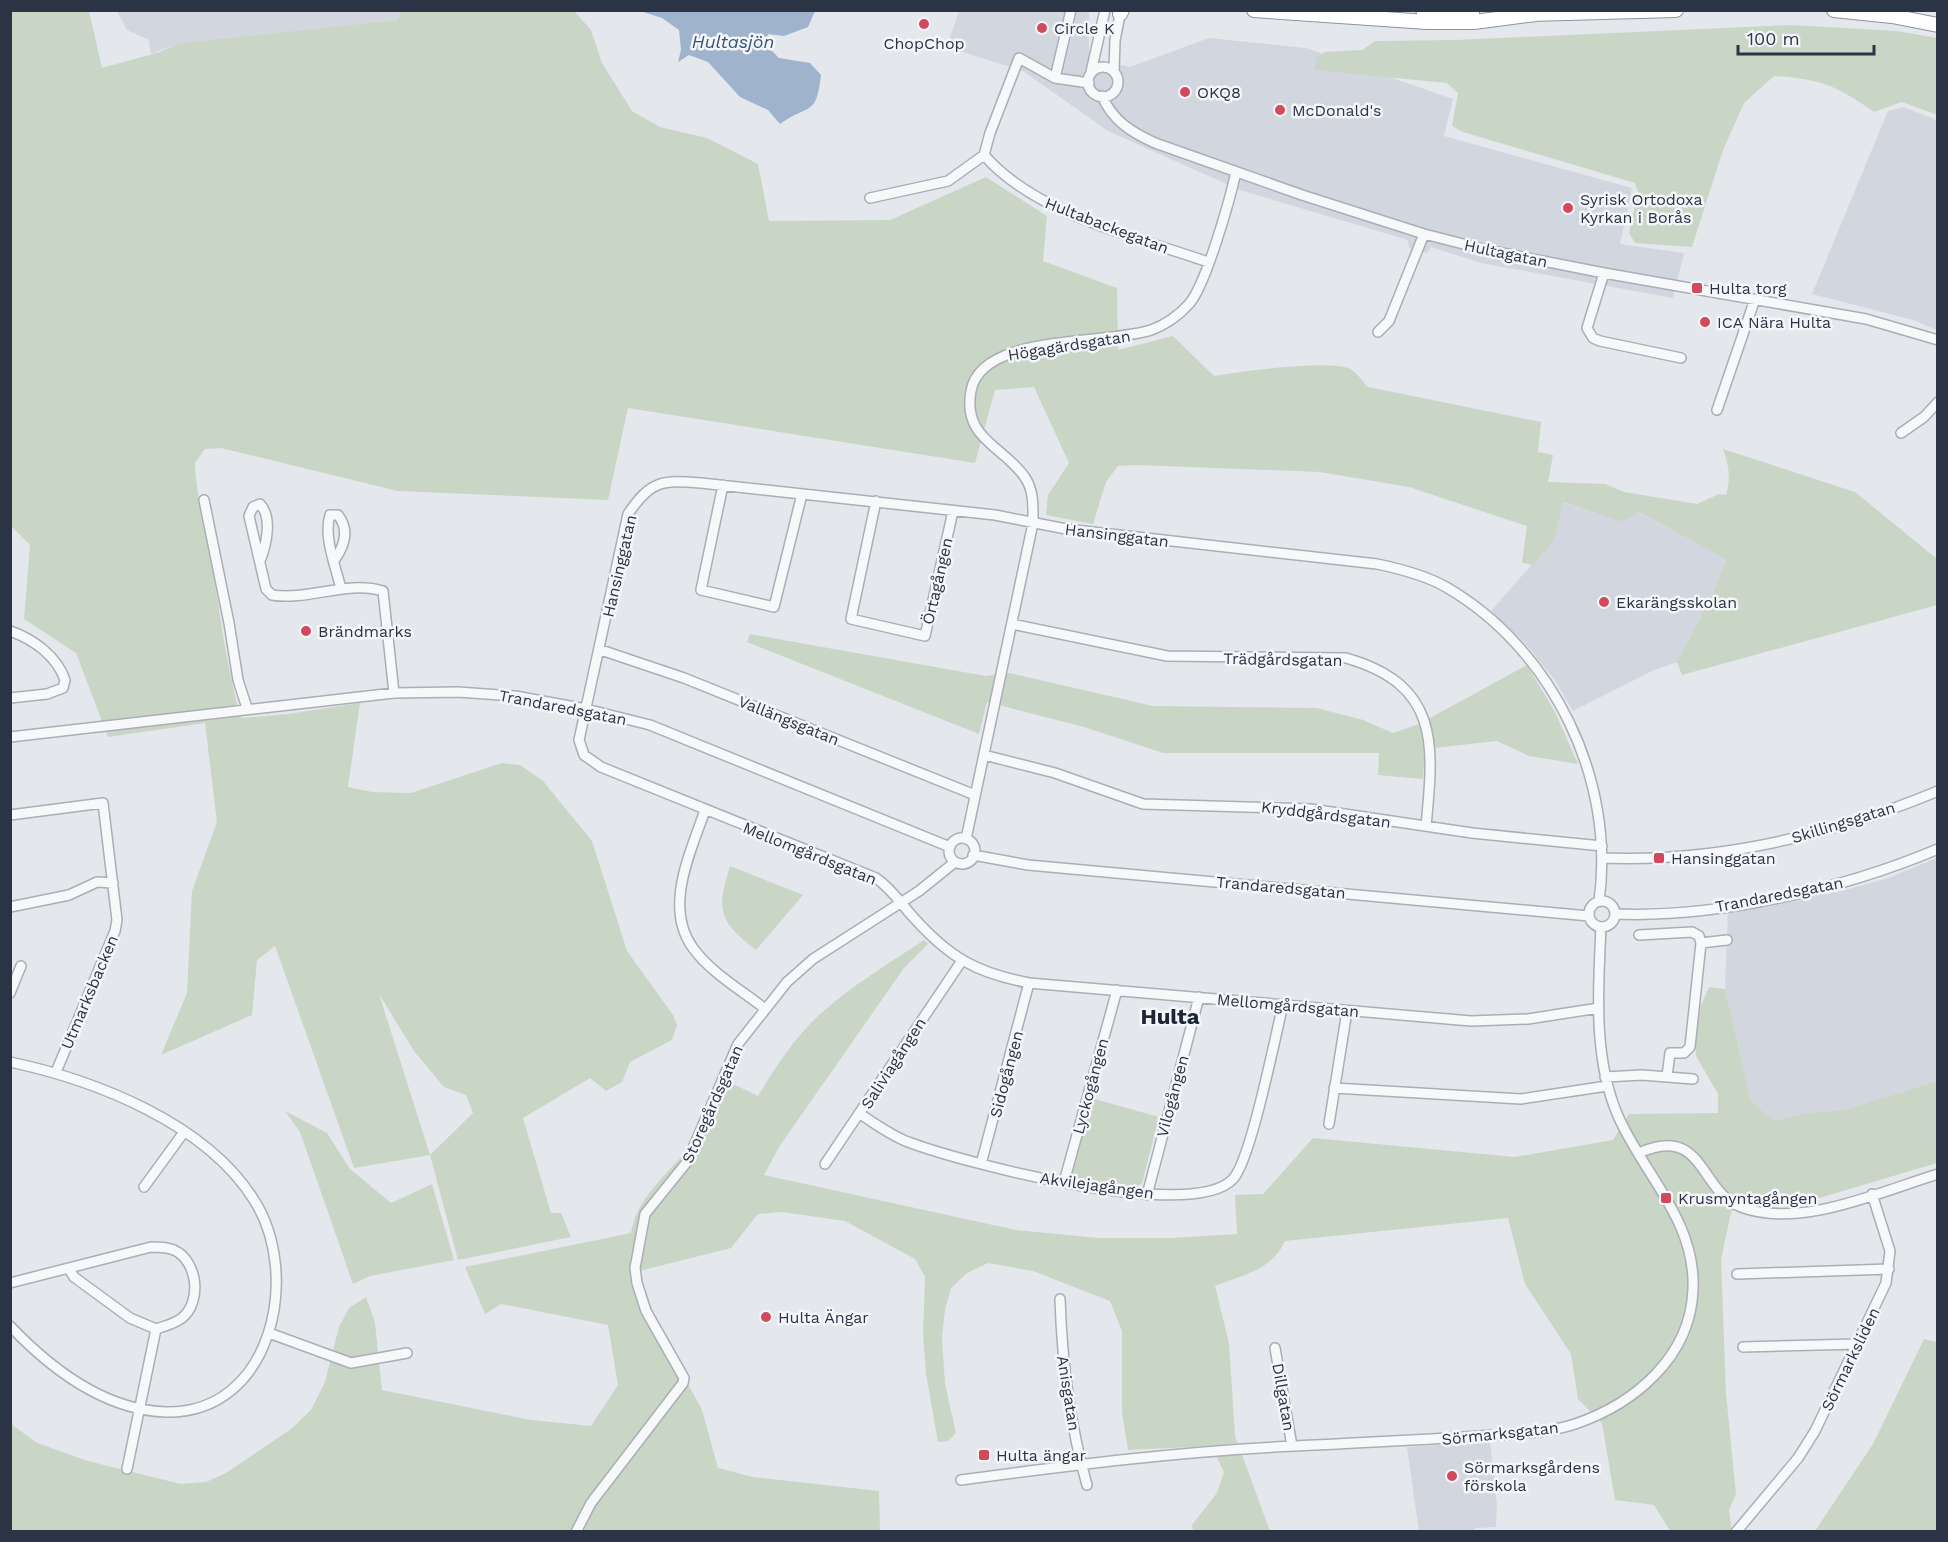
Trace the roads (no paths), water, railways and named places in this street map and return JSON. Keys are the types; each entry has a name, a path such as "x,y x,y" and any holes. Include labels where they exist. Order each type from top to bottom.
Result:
{"highway":[{"path":"1254,10 1427,22 1474,22 1536,14"},
{"path":"1423,10 1536,14 1676,10"},
{"path":"1834,10 1892,16 1938,25"}],"street":[{"path":"1055,78 1071,10"},
{"path":"1089,79 1105,10"},
{"path":"1102,96 1115,90 1118,83 1114,72 1115,40 1121,12"},
{"path":"870,198 948,181 984,155 990,133 1019,58 1055,78 1089,79 1102,67 1114,72"},
{"name":"Hultagatan","path":"1089,79 1093,92 1102,96 1111,114 1134,133 1236,171 1424,234 1487,250 1604,273 1892,324 1938,340"},
{"name":"Hultabackegatan","path":"984,155 997,170 1032,197 1074,215 1208,261"},
{"name":"Högagärdsgatan","path":"966,839 1033,523 1032,494 1026,478 991,447 975,428 970,412 971,390 980,371 1004,355 1154,329 1172,319 1195,297 1236,171"},
{"path":"1378,332 1389,321 1424,234"},
{"path":"1604,273 1587,328 1590,334 1600,341 1681,358"},
{"path":"1717,410 1755,299"},
{"path":"1901,433 1924,417 1938,402"},
{"name":"Hansinggatan","path":"586,709 628,514 639,499 661,482 723,485 876,501 1066,529 1377,564 1412,572 1446,586 1482,612 1518,646 1543,676 1585,755 1600,822 1603,858 1599,901"},
{"path":"723,485 701,590 774,607 802,494"},
{"path":"204,500 238,680 247,708"},
{"name":"Örtagången","path":"876,501 851,619 925,636 953,511"},
{"path":"260,561 267,543 264,509 260,504 253,507 249,516 266,589 272,595 374,588 383,591 394,693"},
{"path":"334,561 341,590"},
{"name":"Trädgårdsgatan","path":"1012,624 1167,656 1346,658 1370,665 1391,676 1410,695 1424,716 1430,739 1432,762 1426,826"},
{"path":"10,631 29,639 46,652 57,664 64,680 63,688 55,693 10,698"},
{"name":"Vallängsgatan","path":"600,650 684,678 975,795"},
{"name":"Trandaredsgatan","path":"10,737 247,708 394,693 498,694 586,709 650,725 950,847"},
{"name":"Mellomgårdsgatan","path":"586,709 579,740 584,755 590,761 705,810 876,878 891,888 934,941 961,962 984,972 1029,983 1471,1021 1528,1019 1599,1008"},
{"name":"Kryddgårdsgatan","path":"984,755 1055,773 1143,804 1311,809 1426,826 1602,846"},
{"name":"Skillingsgatan","path":"1603,858 1686,856 1745,848 1816,833 1938,791"},
{"name":"Utmarksbacken","path":"10,814 103,803 113,883 115,932 56,1072"},
{"path":"705,810 684,873 680,897 681,922 693,948 764,1008"},
{"path":"966,839 973,845 974,855 966,863 955,862 950,855 950,847 956,840 966,839"},
{"name":"Trandaredsgatan","path":"1615,914 1685,911 1755,902 1858,877 1938,849"},
{"name":"Trandaredsgatan","path":"974,855 1028,865 1589,916"},
{"name":"Storegårdsgatan","path":"576,1532 591,1503 683,1383 684,1378 646,1311 639,1293 635,1268 638,1244 645,1214 687,1162 738,1044 764,1008 799,970 902,902 955,862"},
{"path":"10,907 69,895 97,882 113,883"},
{"path":"1599,901 1611,904 1615,914 1611,924 1601,927 1593,924 1589,916 1591,907 1599,901"},
{"name":"Sörmarksgatan","path":"961,1480 1080,1464 1292,1446 1441,1439 1550,1430 1573,1425 1600,1414 1650,1382 1676,1349 1683,1335 1693,1291 1692,1261 1683,1228 1619,1118 1606,1082 1599,1008 1601,927"},
{"path":"1640,935 1692,932 1699,936 1701,943 1690,1047 1684,1053 1670,1053 1666,1076"},
{"path":"1701,943 1727,940"},
{"name":"Saliviagången","path":"825,1164 860,1114 891,1062 961,962"},
{"path":"10,993 21,966"},
{"name":"Sidogången","path":"981,1164 1029,983"},
{"name":"Lyckogången","path":"1064,1182 1117,990"},
{"name":"Vilogången","path":"1147,1195 1198,997"},
{"name":"Akvilejagången","path":"860,1114 909,1143 981,1164 1064,1182 1147,1195 1204,1194 1215,1190 1235,1176 1249,1141 1283,1005"},
{"path":"1329,1125 1347,1011"},
{"path":"10,1062 56,1072 133,1103 184,1132 236,1175 255,1200 268,1227 275,1255 278,1285 276,1309 257,1359 232,1391 196,1408 167,1412 140,1409 101,1395 68,1378 36,1353 10,1326"},
{"path":"1334,1088 1521,1099 1606,1082 1666,1076 1693,1079"},
{"path":"144,1187 184,1132"},
{"path":"1639,1153 1665,1147 1682,1149 1702,1165 1716,1186 1733,1204 1767,1214 1795,1215 1938,1174"},
{"name":"Sörmarksliden","path":"1737,1532 1798,1458 1815,1431 1880,1298 1889,1269 1890,1251 1872,1194"},
{"path":"10,1283 150,1247 175,1251 187,1262 194,1276 195,1292 192,1305 183,1317 156,1329 130,1318 75,1277 69,1269"},
{"path":"1737,1274 1889,1269"},
{"name":"Anisgatan","path":"1060,1299 1066,1380 1080,1464 1087,1485"},
{"path":"128,1469 156,1329"},
{"path":"268,1333 351,1363 407,1353"},
{"path":"1743,1347 1857,1344"},
{"name":"Dillgatan","path":"1275,1348 1292,1446"}],"water":[{"name":"Hultasjön","path":"640,11 815,11 808,27 784,36 768,34 765,44 779,58 810,63 821,75 814,103 780,124 768,110 740,97 708,62 689,55 678,62 681,50 679,30 662,18"}],"place":[{"name":"ChopChop","path":"924,24"},
{"name":"Circle K","path":"1042,28"},
{"name":"OKQ8","path":"1185,92"},
{"name":"McDonald's","path":"1280,110"},
{"name":"Syrisk Ortodoxa Kyrkan i Borås","path":"1568,208"},
{"name":"Hulta torg","path":"1697,288"},
{"name":"ICA Nära Hulta","path":"1705,322"},
{"name":"Ekarängsskolan","path":"1604,602"},
{"name":"Brändmarks","path":"306,631"},
{"name":"Hansinggatan","path":"1659,858"},
{"name":"Krusmyntagången","path":"1666,1198"},
{"name":"Hulta Ängar","path":"766,1317"},
{"name":"Hulta ängar","path":"984,1455"},
{"name":"Sörmarksgårdens förskola","path":"1452,1476"}],"district":[{"name":"Hulta","path":"1170,1016"}]}
